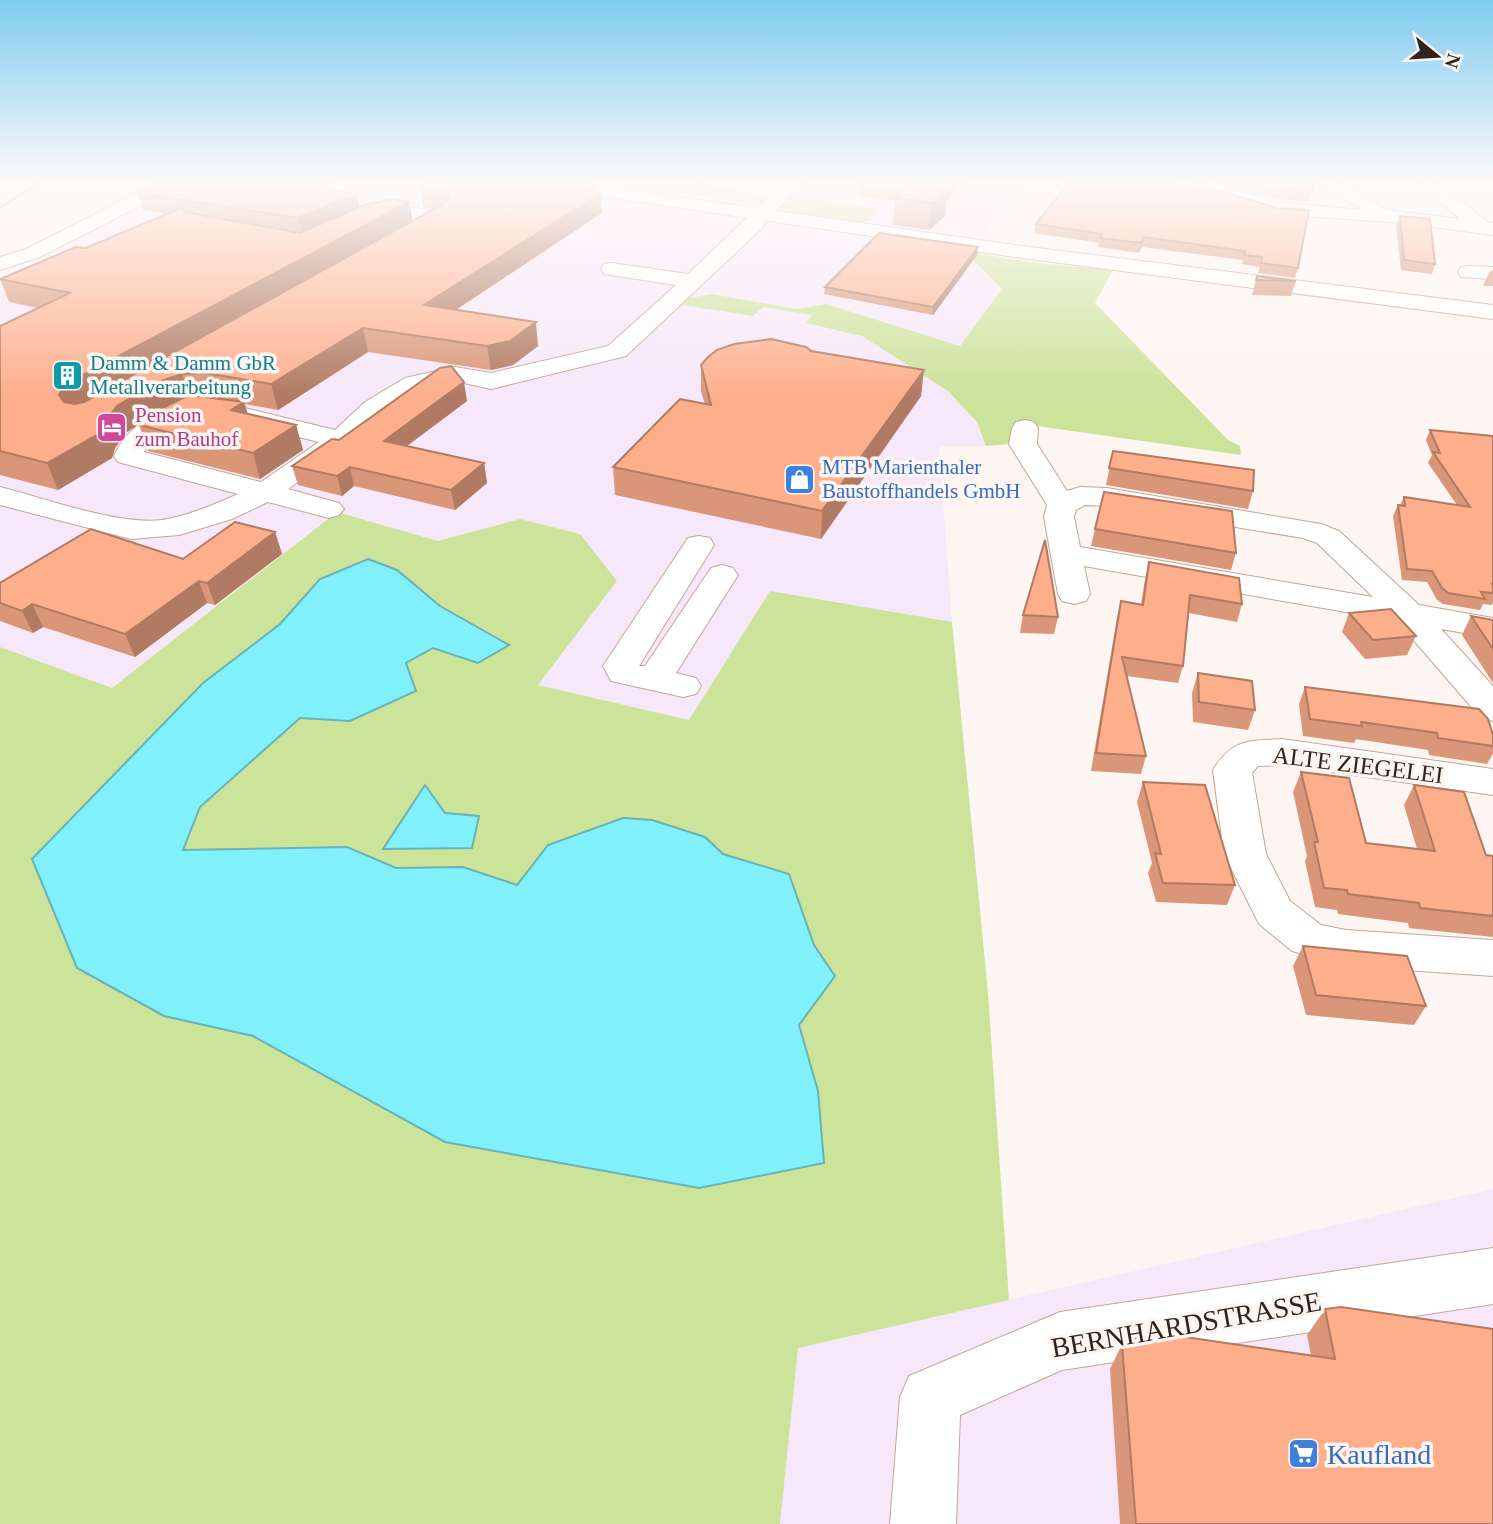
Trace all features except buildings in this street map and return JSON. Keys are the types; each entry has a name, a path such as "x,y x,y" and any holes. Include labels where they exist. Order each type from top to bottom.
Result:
{"street":[{"path":"0,264 30,254"},
{"path":"0,496 131,530 168,529 221,513 264,493 341,439 374,408 414,383 455,374 491,381 522,376 617,351 722,254"},
{"path":"1039,254 1493,312"},
{"path":"612,270 693,281"},
{"path":"1469,272 1493,272"},
{"path":"329,509 128,456 137,438 175,416 196,409 219,410 341,439"},
{"path":"1025,428 1023,444 1062,505 1059,517 1074,594"},
{"path":"1062,505 1080,496 1107,497 1310,530 1328,537 1408,613 1493,709"},
{"path":"130,556 168,529"},
{"path":"1068,554 1493,628"},
{"path":"692,555 736,578 670,681 624,673 621,666 692,555"},
{"name":"ALTE ZIEGELEI","path":"1493,782 1282,752 1247,754 1231,770 1245,854 1274,912 1308,939 1346,948 1493,958"},
{"name":"BERNHARDSTRASSE","path":"923,1524 930,1397 1060,1341 1493,1276"}],"shaded area":[{"path":"48,254 967,254 1002,289 960,346 826,304 797,309 712,294 682,305 753,316 763,307 813,315 807,323 862,336 948,391 977,422 986,446 939,446 952,622 770,591 689,720 538,685 617,581 520,519 438,541 338,512 112,688 0,647 0,291"},
{"path":"1493,1189 1493,1524 780,1524 798,1348"}],"green space":[{"path":"967,254 1113,270 1095,303 1228,440 1240,446 1241,455 1016,423 1011,444 986,446 977,422 948,391 862,336 806,323 812,315 763,307 753,316 682,305 690,298 712,294 797,309 826,304 960,346 1002,289"},
{"path":"337,512 438,541 520,519 580,534 617,581 538,685 689,720 770,591 952,622 988,993 1009,1300 798,1348 780,1524 0,1524 0,647 112,688","holes":["397,570 440,606 508,645 478,663 433,648 406,663 416,691 350,721 300,717 200,807 182,851 347,847 396,868 463,867 517,885 548,845 652,820 705,837 723,854 789,874 814,945 835,976 799,1025 818,1091 445,1142 253,1036 164,1016 32,859 203,683 280,624 320,579","424,786 445,813 384,848"]}],"water":[{"path":"368,559 397,570 440,606 509,645 478,663 433,648 406,663 416,691 350,721 300,718 200,807 183,850 347,847 396,868 463,867 517,885 548,845 623,818 652,820 705,837 723,854 789,874 814,945 835,976 799,1025 818,1091 824,1163 699,1188 445,1142 253,1036 164,1016 77,968 32,859 203,683 280,624 320,579"},
{"path":"425,785 445,813 479,816 472,848 383,849"}],"place":[{"name":"Damm & Damm GbR Metallverarbeitung","path":"67,375"},
{"name":"Pension zum Bauhof","path":"112,427"},
{"name":"MTB Marienthaler Baustoffhandels GmbH","path":"799,479"},
{"name":"Kaufland","path":"1304,1454"}]}
